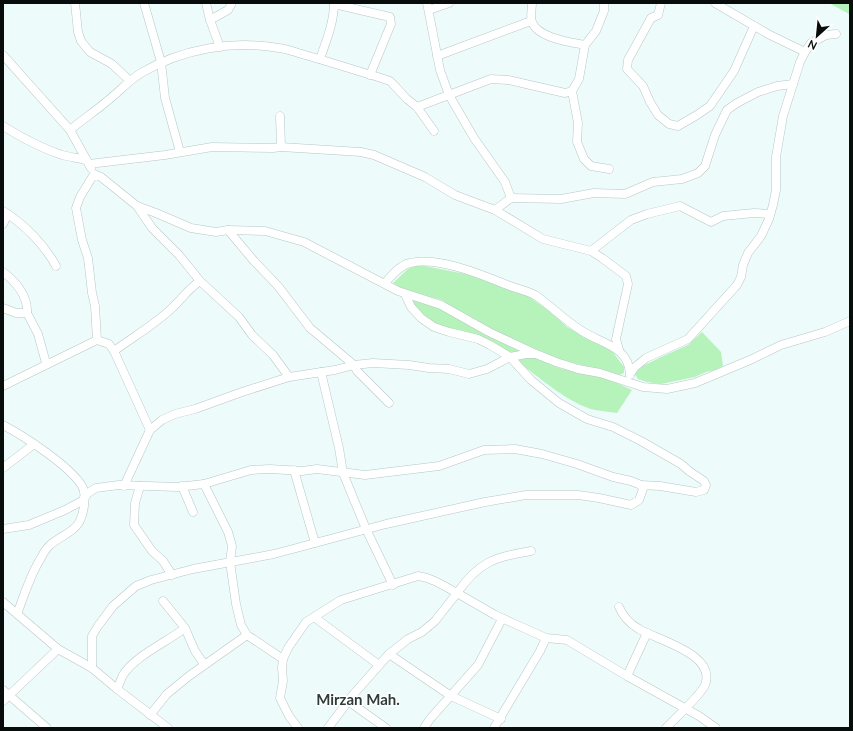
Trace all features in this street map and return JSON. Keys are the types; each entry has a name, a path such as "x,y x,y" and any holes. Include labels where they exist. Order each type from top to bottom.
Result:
{"street":[{"path":"75,3 78,32 81,40 90,52 112,64 130,81"},
{"path":"144,3 161,62 165,98 180,152"},
{"path":"206,3 210,20 220,47"},
{"path":"210,20 228,10 232,3"},
{"path":"320,59 334,15 334,3 390,17 391,24 370,74"},
{"path":"449,3 428,7 440,70 449,94 474,138 505,182 511,198"},
{"path":"532,3 531,21 535,26 545,34 558,40 584,45"},
{"path":"417,107 491,79 514,81 565,93 572,91 579,80 584,45 596,32 604,11 604,3"},
{"path":"661,3 658,15 651,18 628,60 627,69 643,86 658,115 669,124 678,126 710,106 734,71 754,26"},
{"path":"716,3 768,34 804,52"},
{"path":"437,56 531,21"},
{"path":"630,378 635,367 646,358 688,339 737,285 741,278 743,265 748,253 760,236 769,219 776,190 776,158 783,116 804,52 811,43 826,35 836,34"},
{"path":"70,130 107,102 130,81 161,62 181,55 220,47 255,45 274,47 320,59 390,81 417,107 434,131"},
{"path":"3,55 70,130 94,174 137,206 152,228 179,255 200,281 239,318 252,335 273,355 289,377"},
{"path":"495,210 511,198 561,199 594,193 625,194 653,182 682,179 698,173 705,166 715,135 727,110 737,102 758,92 777,86 793,84"},
{"path":"572,91 578,123 577,142 584,159 591,166 609,169"},
{"path":"280,116 281,147"},
{"path":"3,126 43,147 63,155 88,162 212,147 281,147 362,152 374,155 425,177 455,195 495,210 543,239 591,251 626,276 628,284 616,339 620,350 625,356 629,365 630,378"},
{"path":"94,174 80,197 76,208 82,240 88,258 95,306 97,340"},
{"path":"137,206 191,228 216,232 228,230 265,231 304,242 405,294 441,305 489,332 536,354 578,369 630,378 643,387 667,389 695,383 781,345 825,332 850,321"},
{"path":"591,251 632,220 647,214 680,206 711,222 723,216 754,213 770,214"},
{"path":"3,224 5,212"},
{"path":"5,212 36,238 50,255 56,266"},
{"path":"228,230 254,261 278,286 310,328 354,365 357,371 389,403"},
{"path":"385,283 395,272 408,263 421,261 449,265 528,291 538,297 582,332 620,350"},
{"path":"3,272 14,280 23,294 27,307 27,313 38,334 46,363"},
{"path":"114,351 154,324 173,308 191,287 200,281"},
{"path":"3,529 29,525 65,510 82,501 88,493 96,488 204,484 251,470 270,469 302,471 317,469 365,475 439,466 484,450 515,449 554,457 641,485 660,486 696,492 704,490 706,485 704,481 681,464 613,427 587,419 559,404 530,380 510,357 478,339 434,327 421,318 411,307 405,294"},
{"path":"3,308 16,313 27,313"},
{"path":"3,386 46,363 97,340 109,344 114,351 150,430"},
{"path":"124,486 150,430 162,420 175,414 195,409 242,392 289,377 335,370 354,365 372,363 408,365 449,369 469,374 487,368 510,357 536,354"},
{"path":"321,372 339,448 343,473 366,529 393,585"},
{"path":"3,425 19,433 69,471 82,486 86,496 82,515 78,523 71,531 50,545 40,560 29,583 18,614"},
{"path":"3,468 34,444"},
{"path":"294,470 315,543"},
{"path":"204,484 228,532 232,546 230,562 236,604 241,625 247,635 283,659"},
{"path":"92,668 92,636 113,606 136,586 193,569 274,554 366,529 484,502 526,495 578,495 631,505 639,500 643,489 641,485"},
{"path":"140,486 136,503 134,525 172,575"},
{"path":"182,486 194,512"},
{"path":"328,728 348,700 389,654 408,639 422,632 435,621 478,568 490,560 508,554 531,551"},
{"path":"298,728 289,716 280,698 283,681 282,668 283,659 297,634 306,622 341,600 418,576 440,583 502,619 546,638 567,640 627,676 699,716 716,728"},
{"path":"163,601 185,628 195,651 204,664"},
{"path":"3,602 58,649 92,668 116,689 168,728"},
{"path":"619,607 630,622 647,633 693,656 705,670 706,680 703,689 666,728"},
{"path":"314,617 379,665"},
{"path":"424,728 430,719 478,665 502,619"},
{"path":"116,689 124,675 137,660 170,640 185,628"},
{"path":"627,676 647,633"},
{"path":"150,715 167,694 204,664 247,635"},
{"path":"494,728 501,719 540,652 546,638"},
{"path":"3,701 6,693 58,649"},
{"path":"389,654 451,696 501,719"},
{"path":"6,693 47,728"},
{"path":"348,700 386,728"}],"green space":[{"path":"829,3 850,3 850,13 849,14"},
{"path":"419,265 466,274 526,295 550,311 567,327 612,351 624,367 624,373 619,375 559,359 494,331 442,300 404,290 393,283 409,268"},
{"path":"412,301 418,301 443,309 454,317 486,334 523,351 507,351 476,335 440,327 425,318"},
{"path":"702,332 721,352 723,366 695,377 661,384 638,379 634,373 641,367 688,345"},
{"path":"521,358 536,358 559,368 608,379 632,390 617,413 585,407 565,396 518,362"}],"district":[{"name":"Mirzan Mah.","path":"358,699"}]}
